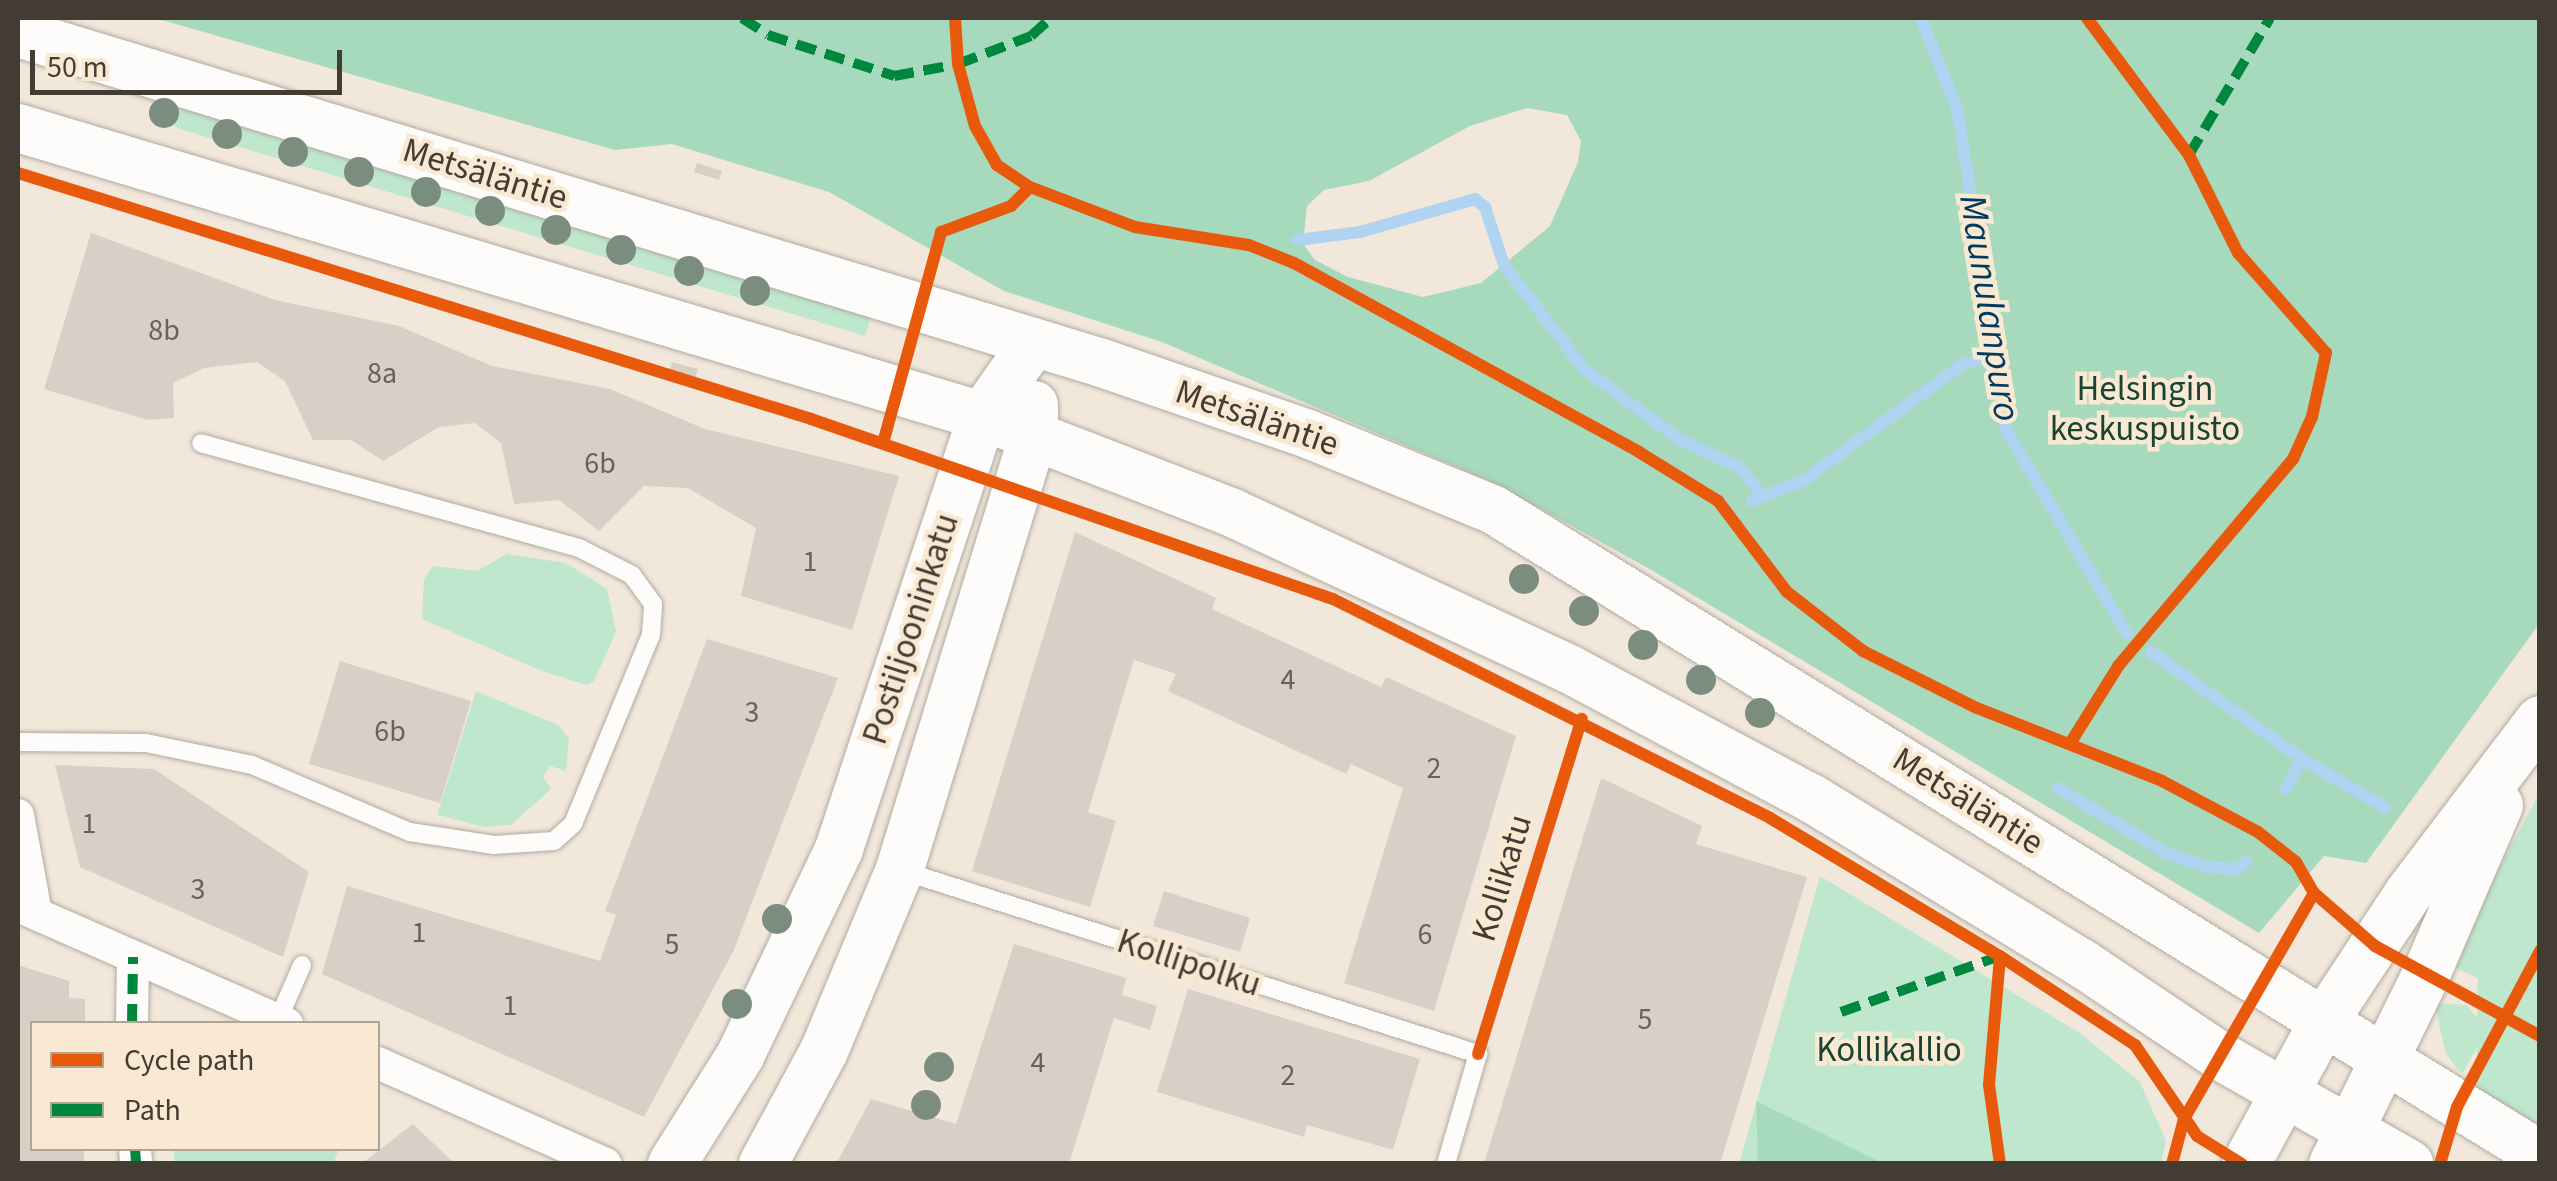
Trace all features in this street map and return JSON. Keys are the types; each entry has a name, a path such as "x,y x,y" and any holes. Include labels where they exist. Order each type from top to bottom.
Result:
{"main road":[{"name":"Metsäläntie","path":"18,34 1034,342 1308,434 1494,510 1645,598 2380,1062 2540,1155"},
{"path":"18,128 982,416 1233,513 1616,692 1811,798 2285,1094 2340,1146 2410,1164"},
{"name":"Postiljooninkatu","path":"672,1164 740,1056 839,850 982,416 1034,342"},
{"name":"Postiljooninkatu","path":"763,1164 824,1051 900,869 1034,434 1034,342"},
{"path":"2246,1164 2324,1024 2408,894 2534,728"},
{"path":"2340,1146 2425,977 2534,728"}],"street":[{"path":"18,815 27,909 280,1021"},
{"path":"132,1021 133,957"},
{"path":"380,1064 606,1164"}],"lane":[{"path":"18,742 146,743 252,766 410,832 478,842 554,841 573,824 651,636 653,604 632,575 580,548 202,443"},
{"name":"Kollipolku","path":"900,869 1478,1054 1446,1164"},
{"path":"282,1021 302,965"}],"green space":[{"name":"Helsingin keskuspuisto","path":"155,18 2539,18 2539,624 2366,863 2324,856 2259,933 1646,567 1492,482 1162,342 1004,291 829,192 672,144 615,150","holes":["1527,108 1567,115 1581,141 1578,162 1550,226 1481,283 1423,297 1348,277 1315,260 1303,244 1307,206 1324,190 1369,181 1470,126"]},
{"path":"155,99 872,314 865,336 177,128"},
{"path":"507,554 566,563 607,589 616,632 594,681 587,685 542,671 422,619 424,579 433,566 477,571"},
{"path":"476,691 558,725 569,739 566,771 550,766 543,777 551,789 511,825 484,827 437,815"},
{"path":"2539,794 2539,1126 2476,1089 2477,1047 2463,1073 2456,1068 2445,1051 2437,1003 2467,1005 2477,1018 2478,978 2447,964"},
{"name":"Kollikallio","path":"1820,876 2080,1033 2140,1082 2166,1141 2161,1163 1739,1164"},
{"path":"1756,1101 1882,1163 1758,1163"},
{"path":"174,1151 338,1151 333,1164 174,1163"}],"building":[{"path":"697,163 722,171 719,180 694,172"},
{"path":"91,233 275,300 399,326 492,366 610,389 705,429 899,476 852,630 741,596 756,528 688,488 644,486 599,531 559,500 514,504 501,443 475,423 439,427 383,461 351,440 313,440 285,381 257,362 204,368 173,383 174,418 148,420 44,389"},
{"path":"672,362 698,369 695,378 670,370"},
{"path":"1075,532 1216,598 1212,609 1381,687 1386,677 1516,736 1434,1011 1344,983 1403,788 1351,764 1346,774 1168,691 1176,674 1134,660 1088,812 1116,821 1090,907 972,871"},
{"path":"707,639 838,678 733,952 644,1117 322,974 347,886 600,961 616,915 605,911"},
{"path":"340,661 471,701 440,803 309,764"},
{"path":"55,765 154,769 309,872 283,957 80,867"},
{"path":"1601,778 1702,826 1696,844 1807,877 1720,1164 1484,1164"},
{"path":"1164,891 1250,918 1240,952 1153,926"},
{"path":"1014,944 1126,978 1122,995 1157,1006 1150,1030 1114,1018 1069,1164 836,1164 871,1099 956,1124"},
{"path":"18,965 69,981 69,998 85,999 85,1021 30,1021 30,1151 84,1151 84,1164 18,1164"},
{"path":"1188,989 1420,1059 1393,1150 1307,1125 1304,1137 1157,1092"},
{"path":"413,1124 455,1164 361,1164"}],"waterway":[{"name":"Maunulanpuro","path":"1921,18 1958,112 2006,430 2127,634"},
{"path":"1298,240 1360,232 1475,199 1485,207 1504,265 1584,369 1679,439 1740,468 1763,496"},
{"path":"1752,501 1803,481 1963,364 1993,357"},
{"path":"2151,652 2302,759 2386,808"},
{"path":"2286,789 2302,759"},
{"path":"2058,788 2166,853 2207,867 2237,869 2246,862"}],"marked path":[{"path":"742,18 768,35 894,76 958,64 1031,36 1051,18"},
{"path":"2189,155 2270,18"},
{"path":"1841,1012 2000,956"},
{"path":"132,1021 133,957"},
{"path":"135,1151 136,1164"}],"cycle path":[{"path":"955,18 958,64 975,126 997,165 1030,187 1135,227 1249,245 1294,263 1639,452 1718,501 1787,592 1863,651 1977,708 2162,781 2258,832 2296,862 2314,893 2375,946 2540,1036"},
{"path":"2071,742 2119,665 2293,459 2312,417 2326,353 2238,253 2189,155 2087,18"},
{"path":"18,173 811,419 1333,599 1770,818 2000,956 2135,1045 2197,1136 2242,1164"},
{"path":"883,443 941,232 1011,206 1030,187"},
{"name":"Kollikatu","path":"1478,1054 1582,719"},
{"path":"2172,1164 2184,1119 2314,893"},
{"path":"2440,1164 2457,1107 2540,951"},
{"path":"2000,956 1989,1085 2000,1164"}]}
